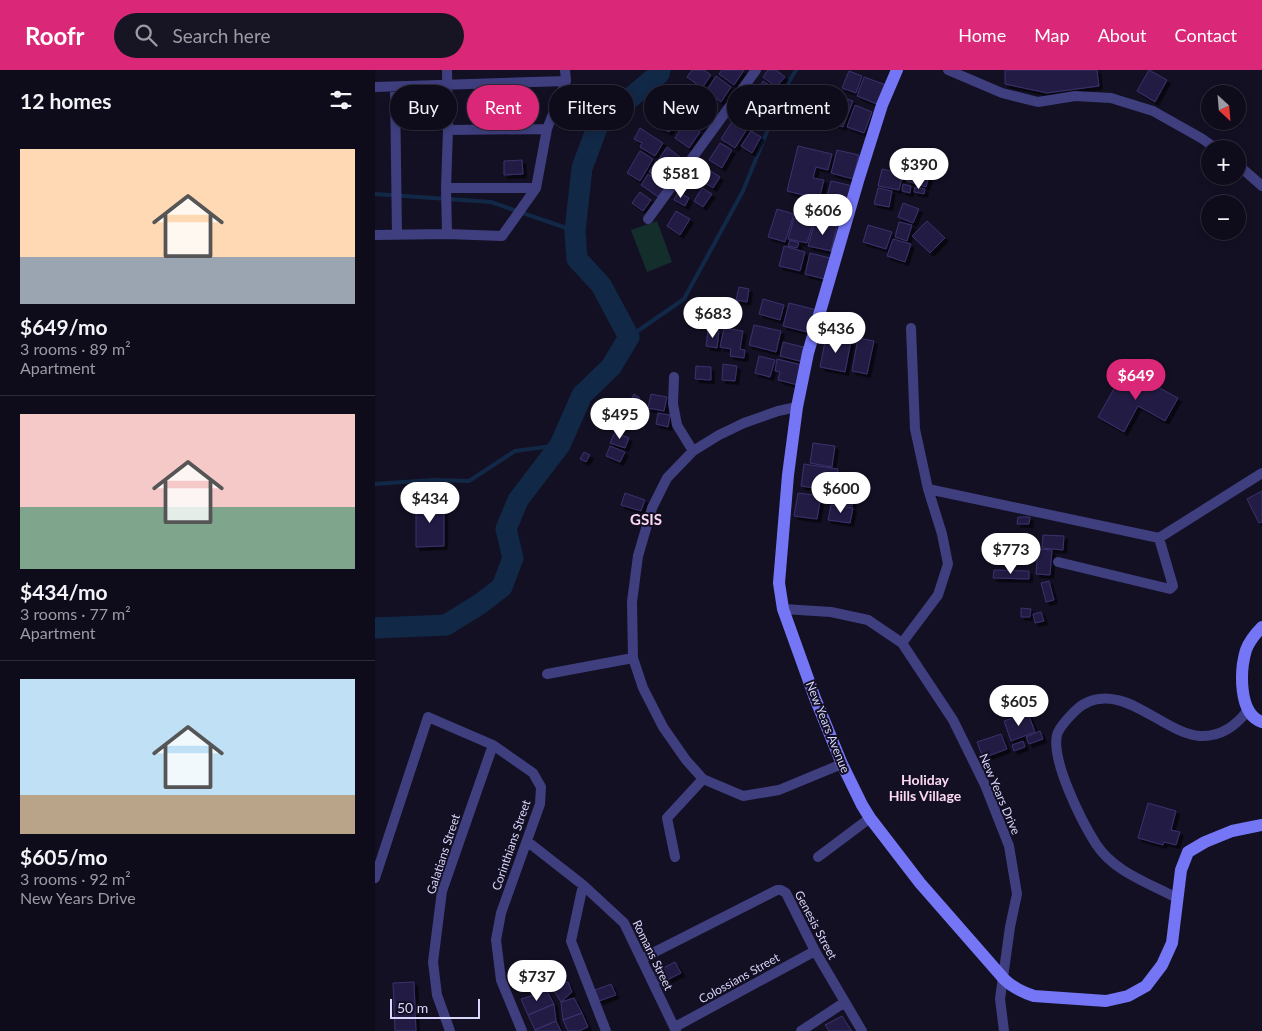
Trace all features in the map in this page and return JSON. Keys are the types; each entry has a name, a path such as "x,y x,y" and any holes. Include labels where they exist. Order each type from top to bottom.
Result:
{"street":[{"path":"447,70 447,85 565,81"},
{"path":"375,235 447,234 503,236 536,188 547,129 565,81 565,70"},
{"path":"648,219 756,70"},
{"name":"New Years Avenue","path":"897,70 881,105 807,353 797,407 781,552 779,583 783,609 815,698 842,764 870,818 920,883 1012,987 1034,996 1106,1001 1128,996 1145,986 1162,965 1172,943 1181,870 1189,852 1205,842 1223,835 1262,825"},
{"path":"948,70 1002,93 1038,102 1075,96 1111,98 1153,111 1204,140"},
{"path":"375,87 390,87"},
{"path":"457,130 547,129"},
{"path":"396,130 397,235"},
{"path":"447,234 446,188 449,130"},
{"path":"1246,172 1262,186"},
{"path":"446,188 536,188"},
{"path":"902,643 938,595 948,564 942,534 928,490 915,429 911,328"},
{"path":"674,377 673,404 677,425 693,450"},
{"path":"797,407 778,411 744,423 719,435 693,450 667,478 651,508 638,556 633,592 633,658 643,688 663,727 686,760 703,779 743,796 779,790 842,764"},
{"path":"928,490 1159,538 1262,473"},
{"path":"1058,562 1170,589 1173,586 1159,538"},
{"name":"New Years Drive","path":"783,609 831,612 868,620 902,643 953,720 985,785 1009,846 1017,894 1010,927 1000,999 1004,1031"},
{"path":"1262,627 1247,648 1243,671 1243,690 1247,710 1256,720 1262,722"},
{"path":"547,674 633,658"},
{"path":"1177,898 1119,868 1100,850 1085,827 1059,765 1056,750 1057,734 1070,716 1082,704 1096,699 1115,699 1134,705 1186,733 1200,736 1230,729 1239,722 1247,710"},
{"name":"Corinthians Street","path":"375,878 428,717 493,745 533,773 541,787 540,804 528,842 501,913 497,940 501,980 522,1031"},
{"name":"Galatians Street","path":"450,1031 437,995 433,962 442,891 493,745"},
{"path":"675,857 667,818 703,779"},
{"path":"818,856 870,818"},
{"name":"Romans Street","path":"528,842 583,885 624,922 676,1029"},
{"path":"583,885 571,941 605,1031"},
{"name":"Genesis Street","path":"641,959 777,890 781,890 785,893 815,951 863,1031"},
{"name":"Colossians Street","path":"676,1029 815,951"},
{"path":"801,1031 845,1002"}],"green space":[{"path":"657,221 672,262 647,272 631,230"}],"building":[{"path":"692,70 704,70 711,75 704,85 698,85 687,77"},
{"path":"722,70 744,70 734,85 719,74"},
{"path":"768,70 776,70 785,77 778,85 773,85 763,77"},
{"path":"1005,70 1097,70 1099,86 1047,93 1005,84"},
{"path":"1149,70 1167,80 1155,102 1137,91"},
{"path":"849,71 862,76 856,93 848,90 848,85 843,85"},
{"path":"716,76 728,85 727,93 721,102 717,99 717,85 710,85"},
{"path":"864,77 886,85 879,105 857,96"},
{"path":"763,81 769,85 761,85"},
{"path":"848,99 853,101 848,114"},
{"path":"855,105 872,112 864,133 848,127"},
{"path":"640,128 663,143 655,156 640,147 642,143 634,139"},
{"path":"680,130 697,130 700,132 689,148 675,138"},
{"path":"727,130 746,130 735,148 721,139"},
{"path":"751,131 761,137 752,153 741,146"},
{"path":"720,143 732,150 722,168 709,160"},
{"path":"798,146 832,154 828,170 816,167 813,178 824,180 819,199 787,191"},
{"path":"667,147 680,157 672,169 658,160"},
{"path":"837,150 859,155 853,179 831,173"},
{"path":"640,151 653,159 640,181 627,173"},
{"path":"522,160 523,174 504,175 504,161"},
{"path":"656,161 671,171 663,182 649,172"},
{"path":"912,164 931,169 926,187 907,181"},
{"path":"706,168 720,177 713,188 699,179"},
{"path":"882,169 903,174 899,190 878,186"},
{"path":"648,174 666,186 658,197 641,185"},
{"path":"831,181 853,186 846,213 824,208"},
{"path":"903,184 911,186 910,193 902,191"},
{"path":"915,187 925,189 924,194 914,192"},
{"path":"702,188 712,194 703,207 694,201"},
{"path":"878,188 892,191 889,207 874,204"},
{"path":"640,192 651,200 643,211 632,203"},
{"path":"678,192 689,198 685,206 674,200"},
{"path":"903,203 919,209 913,223 898,217"},
{"path":"777,209 794,214 785,242 768,237"},
{"path":"676,211 690,219 680,235 667,226"},
{"path":"794,218 813,223 807,243 788,239"},
{"path":"815,221 837,227 831,251 808,246"},
{"path":"927,221 945,238 930,253 912,236"},
{"path":"899,222 912,225 907,241 895,237"},
{"path":"868,225 892,232 886,249 863,242"},
{"path":"893,239 911,244 905,262 887,256"},
{"path":"790,240 799,243 797,248 788,246"},
{"path":"784,246 805,252 800,271 779,266"},
{"path":"810,253 830,258 824,279 805,274"},
{"path":"739,287 749,289 747,302 736,300"},
{"path":"763,299 784,305 780,320 759,314"},
{"path":"789,303 817,310 811,333 783,326"},
{"path":"754,325 781,331 776,352 749,345"},
{"path":"724,328 743,331 740,349 745,350 744,358 730,356 731,349 720,347"},
{"path":"708,330 719,331 717,348 706,346"},
{"path":"826,336 851,341 845,372 820,367"},
{"path":"858,338 874,341 867,374 852,371"},
{"path":"783,342 807,348 803,362 780,356"},
{"path":"759,356 775,360 770,377 755,373"},
{"path":"777,359 802,365 798,385 778,380 780,372 775,371"},
{"path":"723,364 737,366 735,381 722,380"},
{"path":"696,366 711,367 711,380 695,379"},
{"path":"1125,369 1178,398 1165,421 1138,406 1124,432 1098,417"},
{"path":"634,394 640,398 635,407 629,403"},
{"path":"651,394 667,397 664,411 648,408"},
{"path":"627,406 635,410 628,423 620,418"},
{"path":"658,413 670,415 668,427 656,424"},
{"path":"615,432 629,438 625,448 610,443"},
{"path":"813,443 835,446 832,467 810,463"},
{"path":"610,446 625,452 620,462 606,456"},
{"path":"584,452 590,455 586,462 580,459"},
{"path":"804,464 838,469 835,491 801,486"},
{"path":"844,474 856,476 854,489 842,487"},
{"path":"1262,491 1262,522 1259,523 1247,499"},
{"path":"625,493 645,500 641,511 621,505"},
{"path":"798,493 821,496 817,519 794,516"},
{"path":"844,497 853,498 852,506 843,505"},
{"path":"416,501 444,501 444,546 416,547"},
{"path":"831,505 853,508 850,523 828,520"},
{"path":"1018,517 1030,517 1029,524 1017,524"},
{"path":"1043,535 1064,536 1063,550 1042,548"},
{"path":"1038,549 1052,550 1050,575 1036,574"},
{"path":"994,570 1029,571 1029,579 993,578"},
{"path":"1049,581 1054,600 1046,602 1041,583"},
{"path":"1021,608 1031,609 1030,617 1021,617"},
{"path":"1041,612 1044,621 1035,623 1033,614"},
{"path":"1028,713 1035,732 1011,741 1004,721"},
{"path":"1040,731 1043,739 1029,744 1026,737"},
{"path":"1001,734 1007,749 983,758 977,742"},
{"path":"1023,741 1025,747 1014,751 1012,745"},
{"path":"1148,803 1176,811 1171,830 1180,832 1176,845 1164,842 1163,845 1138,838"},
{"path":"675,962 681,973 659,984 653,973"},
{"path":"414,982 416,1031 395,1031 393,983"},
{"path":"568,982 572,992 561,1002 551,986"},
{"path":"611,984 616,995 599,1001 595,990"},
{"path":"547,991 554,1004 528,1015 521,999"},
{"path":"574,998 582,1013 563,1020 561,1002"},
{"path":"554,1004 556,1021 535,1030 528,1015"},
{"path":"582,1013 588,1027 579,1031 568,1031 563,1020"},
{"path":"842,1016 852,1031 829,1031 825,1025"},
{"path":"556,1021 561,1031 535,1031 535,1030"}],"waterway":[{"path":"375,628 446,625 480,604 502,587 513,558 506,529 518,500 560,445 582,395 611,367 629,337 601,285 577,259 575,231 582,168 598,125 659,74 660,70"},
{"path":"629,337 684,299 743,191 784,90 796,70"},
{"path":"375,194 491,202 575,231"},
{"path":"375,484 433,480 469,481 515,451 560,445"}],"district":[{"name":"GSIS","path":"646,519"},
{"name":"Holiday Hills Village","path":"925,788"}]}
